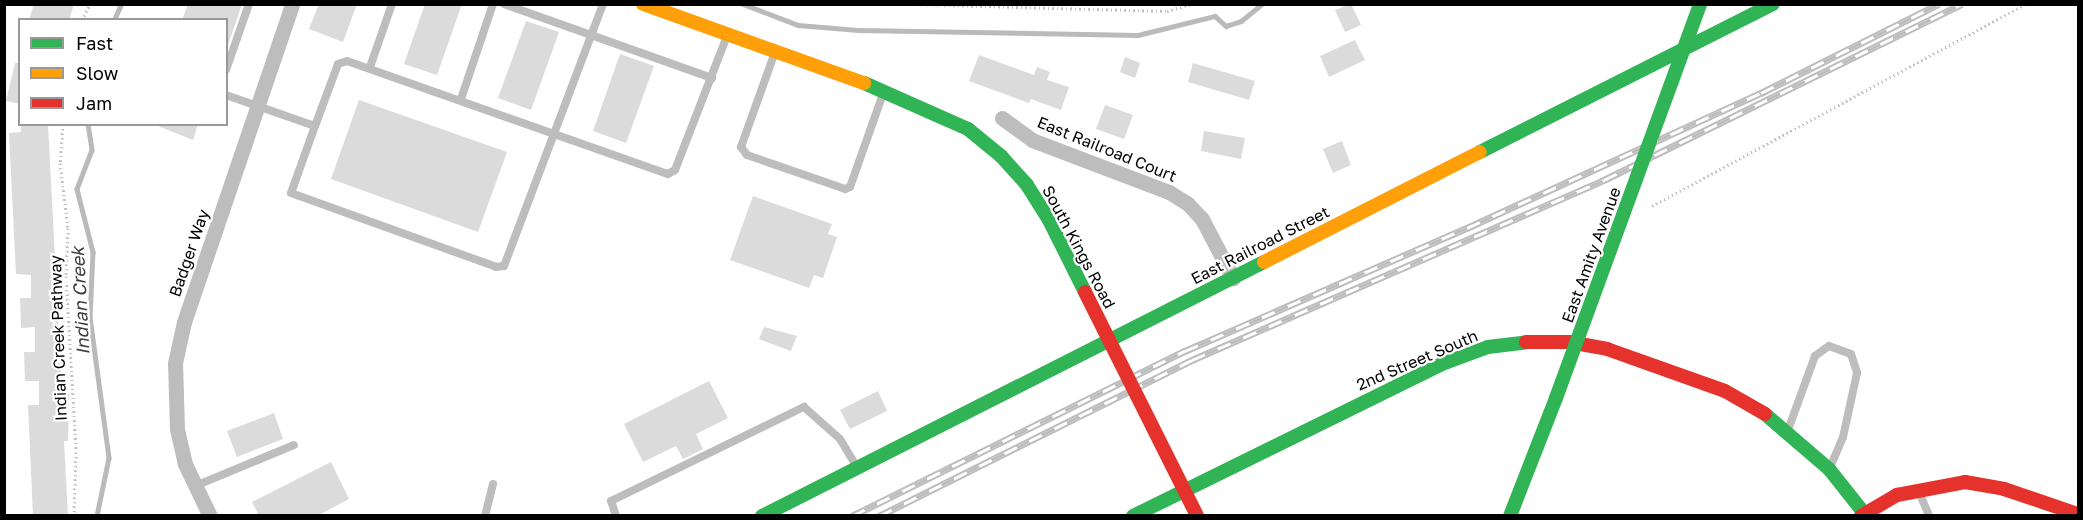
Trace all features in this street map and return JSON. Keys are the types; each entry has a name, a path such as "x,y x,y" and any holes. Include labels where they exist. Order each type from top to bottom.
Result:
{"street":[{"name":"Badger Way","path":"210,516 195,486 177,429 176,363 184,322 292,4"},
{"name":"South Kings Road","path":"643,4 776,50 934,109 968,129 1001,156 1027,185 1049,220 1197,516"},
{"name":"East Amity Avenue","path":"1510,516 1556,399 1700,4"},
{"name":"East Railroad Street","path":"762,516 1773,4"},
{"name":"East Railroad Court","path":"1002,117 1032,140 1169,192 1188,204 1202,219 1233,278"},
{"name":"2nd Street South","path":"1133,516 1442,364 1488,347 1532,341 1569,342 1606,349 1725,391 1788,431 1829,469 1863,514"},
{"path":"1863,514 1898,495 1965,482 2004,489 2079,514"}],"lane":[{"path":"228,64 249,4"},
{"path":"370,67 392,4"},
{"path":"462,99 493,4"},
{"path":"504,4 712,78"},
{"path":"603,4 592,36 554,135 504,266 496,267 291,193 338,64 347,61 462,99 554,135 668,174 675,170 728,34"},
{"path":"776,50 741,147 747,155 844,189 850,187 884,90"},
{"path":"228,96 315,126"},
{"path":"1788,431 1815,356 1829,346 1851,354 1857,373 1843,437 1829,469"},
{"path":"616,516 611,501 804,407 840,440 857,467"},
{"path":"195,486 294,445"},
{"path":"485,516 493,484"},
{"path":"1918,490 1929,516"}],"path":[{"path":"83,18 90,4"},
{"path":"913,4 1167,11 1191,4"},
{"path":"1652,206 2026,4"},
{"name":"Indian Creek Pathway","path":"63,126 60,163 68,228 66,276 76,452 74,516"}],"building":[{"path":"34,4 74,4 70,18 30,18"},
{"path":"188,4 242,4 228,45 228,18 183,18"},
{"path":"319,4 357,4 343,42 309,29"},
{"path":"425,4 462,4 437,75 404,64"},
{"path":"1351,4 1361,25 1345,32 1335,10"},
{"path":"526,21 559,32 531,110 498,98"},
{"path":"1355,40 1365,60 1329,77 1320,56"},
{"path":"620,54 654,66 626,143 593,131"},
{"path":"979,55 1034,75 1037,67 1050,72 1047,80 1069,87 1061,110 1031,99 1029,103 969,81"},
{"path":"1125,57 1140,63 1135,78 1120,72"},
{"path":"15,63 18,63 18,104 6,101"},
{"path":"1193,63 1255,81 1249,100 1188,82"},
{"path":"359,100 507,152 478,232 331,179"},
{"path":"1105,105 1133,115 1124,139 1096,129"},
{"path":"21,126 48,126 62,394 69,394 68,441 64,441 68,516 33,516 28,405 39,405 39,381 25,381 24,352 35,352 35,327 21,328 20,298 31,298 31,275 16,274 9,133 21,132"},
{"path":"158,126 197,126 193,140"},
{"path":"1204,131 1245,138 1241,159 1201,151"},
{"path":"1342,141 1351,165 1333,173 1323,149"},
{"path":"753,196 832,224 828,234 837,237 823,278 814,275 809,288 730,260"},
{"path":"764,327 797,336 791,351 759,339"},
{"path":"709,381 728,418 696,434 703,449 683,459 676,446 643,462 624,424"},
{"path":"878,391 887,411 850,429 840,410"},
{"path":"274,413 283,439 237,457 227,431"},
{"path":"331,462 349,499 317,516 259,516 252,502"}],"waterway":[{"name":"Indian Creek","path":"115,18 121,4"},
{"name":"Indian Creek","path":"743,4 798,25 858,30 1138,35 1215,16 1226,26 1241,21 1262,4"},
{"name":"Indian Creek","path":"88,126 92,150 77,189 93,252 90,317 109,458 97,516"}],"railway":[{"path":"852,516 1185,351 1467,228 1761,93 1939,4"},
{"path":"879,516 1192,360 1604,180 1962,4"}],"traffic: fast":[{"path":"1556,398 1700,4"},
{"path":"1480,152 1773,4"},
{"path":"864,83 968,129 1001,156 1027,185 1049,220 1085,292"},
{"path":"762,516 1264,262"},
{"path":"1133,516 1442,364 1488,347 1526,342"},
{"path":"1510,516 1556,398"},
{"path":"1765,414 1829,469 1864,513"}],"traffic: slow":[{"path":"643,4 864,83"},
{"path":"1264,262 1480,152"}],"traffic: jam":[{"path":"1085,292 1197,516"},
{"path":"1526,342 1569,342 1607,349 1725,391 1765,414"},
{"path":"1861,516 1897,495 1965,482 2004,489 2078,514"}]}
